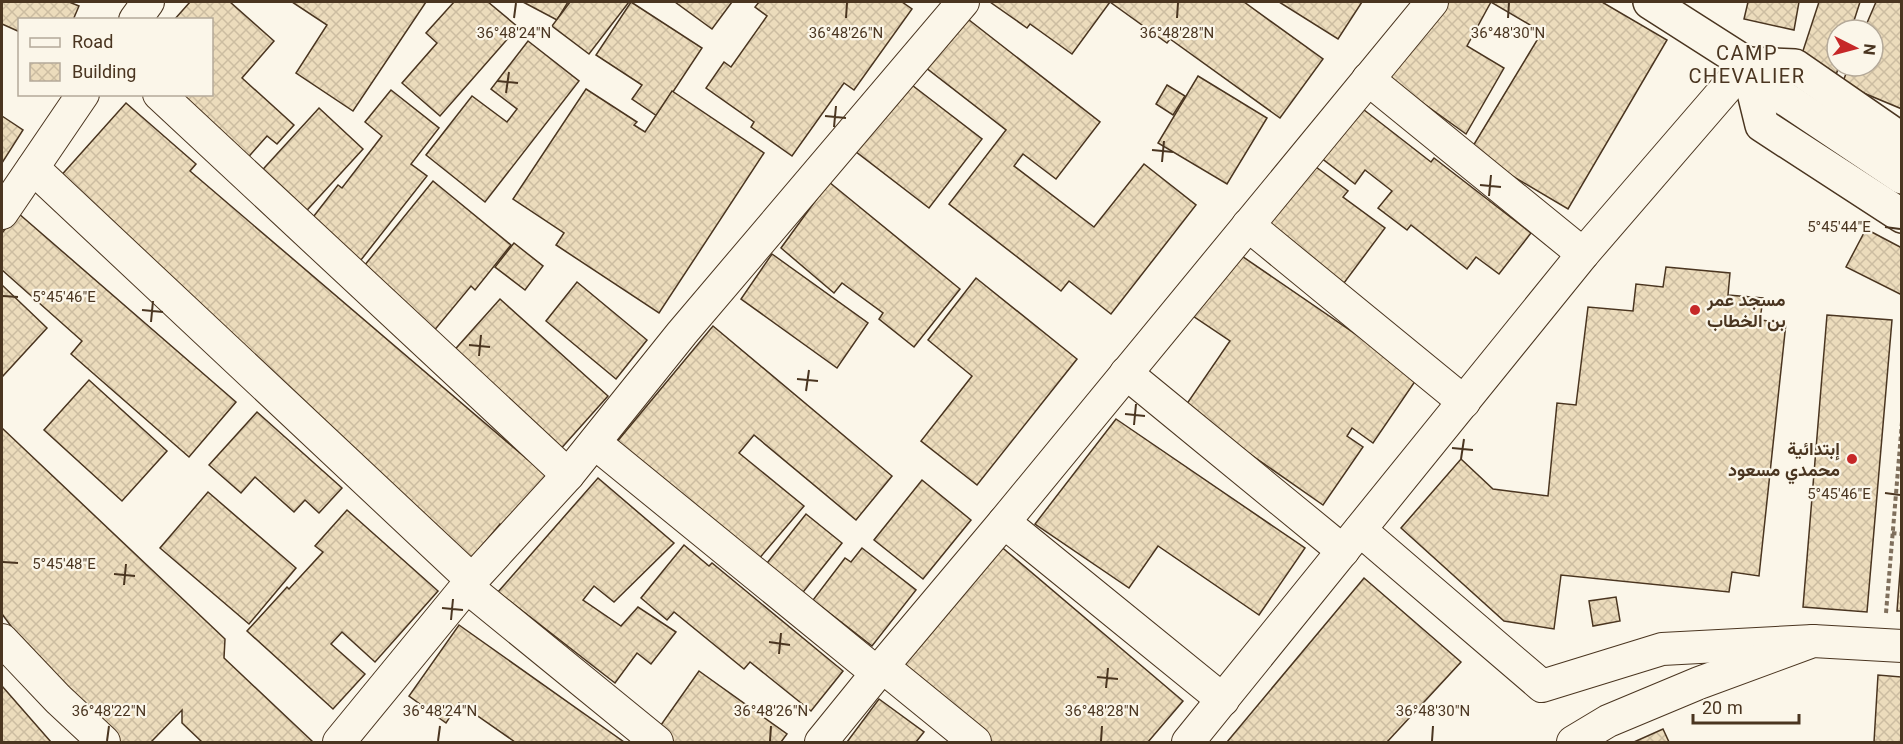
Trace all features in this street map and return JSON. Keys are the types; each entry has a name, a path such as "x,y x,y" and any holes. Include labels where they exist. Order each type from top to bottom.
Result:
{"main road":[{"path":"1650,2 1747,64 1775,92 1902,177"},
{"path":"1747,64 1795,66 1902,140"},
{"path":"1747,64 1762,124 1902,216"}],"street":[{"path":"136,18 148,2"},
{"path":"339,742 469,584 595,443 682,333 963,2"},
{"path":"821,742 1432,2"},
{"path":"1188,742 1583,254 1747,64"},
{"path":"1368,79 1583,254"},
{"path":"2,213 82,96"},
{"path":"161,96 568,475"},
{"path":"33,168 469,584 657,742"},
{"path":"1248,225 1464,402"},
{"path":"1126,373 1542,686 1662,649 1813,641 1892,646"},
{"path":"595,443 880,670 975,742"},
{"path":"1004,522 1223,700"},
{"path":"2,640 58,699 104,742"},
{"path":"1573,742 1608,721 1699,683 1813,641"}],"path":[{"path":"1892,646 1892,533 1902,422"},
{"path":"1892,533 1902,534"}],"building":[{"path":"2,2 69,2 79,6 74,18 18,18 18,31 2,24"},
{"path":"190,2 230,2 274,41 242,78 294,125 277,144 267,136 244,162 169,96 213,96 213,18 176,18"},
{"path":"292,2 426,2 353,111 296,73 327,25"},
{"path":"454,2 488,2 518,27 440,116 402,83 437,43 426,33"},
{"path":"523,2 568,2 557,20"},
{"path":"570,2 629,2 589,54 552,26"},
{"path":"631,2 702,48 657,116 632,99 642,85 596,55"},
{"path":"675,2 732,2 712,29"},
{"path":"759,2 902,2 912,9 854,90 844,83 792,156 751,127 754,122 706,88 724,62 731,67 767,16 755,7"},
{"path":"990,2 1110,2 1072,54 1030,24 1027,28"},
{"path":"1110,2 1244,2 1323,59 1280,118 1170,39 1167,43"},
{"path":"1279,2 1362,2 1338,39"},
{"path":"1442,2 1491,2 1467,46 1504,68 1466,134 1384,75"},
{"path":"1491,2 1602,2 1667,40 1568,209 1470,151 1542,32"},
{"path":"1748,2 1799,2 1794,30 1744,19"},
{"path":"1819,2 1860,2 1855,18 1825,18 1825,71 1799,63"},
{"path":"1876,2 1902,2 1902,109 1842,84 1844,78 1885,78 1885,18 1869,18"},
{"path":"964,16 1100,122 1056,179 1023,154 1014,166 1094,227 1144,164 1196,205 1111,314 1069,281 1061,291 949,204 1006,130 925,67"},
{"path":"528,41 579,81 485,202 426,155 472,96 507,122 517,109 491,89"},
{"path":"1198,76 1267,118 1227,184 1158,143"},
{"path":"908,82 982,139 929,208 855,151"},
{"path":"1167,85 1185,96 1173,115 1156,104"},
{"path":"586,89 637,122 634,125 645,132 672,91 764,153 659,313 556,245 564,233 513,199"},
{"path":"391,90 439,128 411,164 427,176 357,265 307,225 338,185 342,188 382,136 365,122"},
{"path":"126,103 196,164 190,171 547,476 503,527 500,524 466,565 58,179"},
{"path":"1359,106 1431,162 1434,158 1531,233 1499,274 1476,257 1467,269 1411,225 1407,230 1378,208 1392,191 1365,170 1355,184 1320,157"},
{"path":"319,108 363,149 299,219 255,178"},
{"path":"2,116 23,130 2,163"},
{"path":"1312,164 1348,191 1343,197 1385,228 1344,283 1266,225"},
{"path":"433,181 511,245 475,290 471,286 428,338 360,271"},
{"path":"829,182 960,289 914,347 879,319 883,313 842,283 834,293 781,248"},
{"path":"18,213 236,402 189,457 71,354 82,341 2,270 2,233"},
{"path":"1866,229 1902,248 1902,295 1846,267"},
{"path":"514,243 543,266 525,290 495,267"},
{"path":"1233,250 1418,377 1373,443 1352,428 1347,436 1363,447 1323,505 1184,408 1230,341 1190,314"},
{"path":"772,254 868,323 837,368 741,299"},
{"path":"1666,267 1730,273 1728,295 1763,298 1760,320 1786,323 1759,576 1732,572 1729,592 1561,575 1554,629 1504,621 1401,528 1461,459 1493,489 1548,496 1557,403 1576,405 1588,307 1633,311 1636,284 1663,287"},
{"path":"976,278 1077,359 977,485 921,441 972,376 928,340"},
{"path":"577,282 647,340 616,379 546,321"},
{"path":"2,285 47,328 2,377"},
{"path":"500,299 608,396 558,452 450,355"},
{"path":"1827,315 1892,320 1867,612 1803,607"},
{"path":"713,326 892,476 856,520 754,435 739,453 804,506 757,561 616,443"},
{"path":"89,380 167,451 122,501 44,430"},
{"path":"257,412 342,488 319,513 305,500 294,512 255,477 241,493 209,465"},
{"path":"1116,419 1305,548 1259,615 1158,546 1129,588 1035,524"},
{"path":"2,428 225,639 224,658 313,742 202,742 182,723 182,710 151,742 113,742 39,664 2,614"},
{"path":"598,478 674,543 614,602 594,586 583,600 621,626 638,607 676,632 651,664 637,653 615,683 498,592"},
{"path":"922,480 971,520 923,579 874,540"},
{"path":"208,492 296,568 249,624 160,548"},
{"path":"347,510 438,591 375,662 342,632 331,644 365,674 333,709 247,631 323,552 315,546"},
{"path":"806,514 842,543 800,596 764,567"},
{"path":"998,544 1183,701 1148,742 990,742 897,663"},
{"path":"684,545 709,566 712,563 843,671 811,711 750,662 744,669 674,612 667,620 641,598"},
{"path":"862,548 916,590 872,646 813,600 845,558 851,562"},
{"path":"1901,559 1902,611 1897,611"},
{"path":"1364,578 1461,662 1387,742 1227,742"},
{"path":"1616,597 1620,621 1593,626 1589,601"},
{"path":"459,625 624,742 515,742 459,703 446,723 409,696"},
{"path":"1902,667 1902,742 1874,742 1878,675 1901,677"},
{"path":"699,671 787,734 781,742 671,742 656,732"},
{"path":"2,686 51,742 2,742"},
{"path":"879,699 924,732 916,742 847,742"},
{"path":"1663,729 1669,742 1634,742"}],"place":[{"name":"مسجد عمر بن الخطاب","path":"1695,310"},
{"name":"إبتدائية محمدي مسعود","path":"1852,459"}],"district":[{"name":"CAMP CHEVALIER","path":"1747,64"}]}
